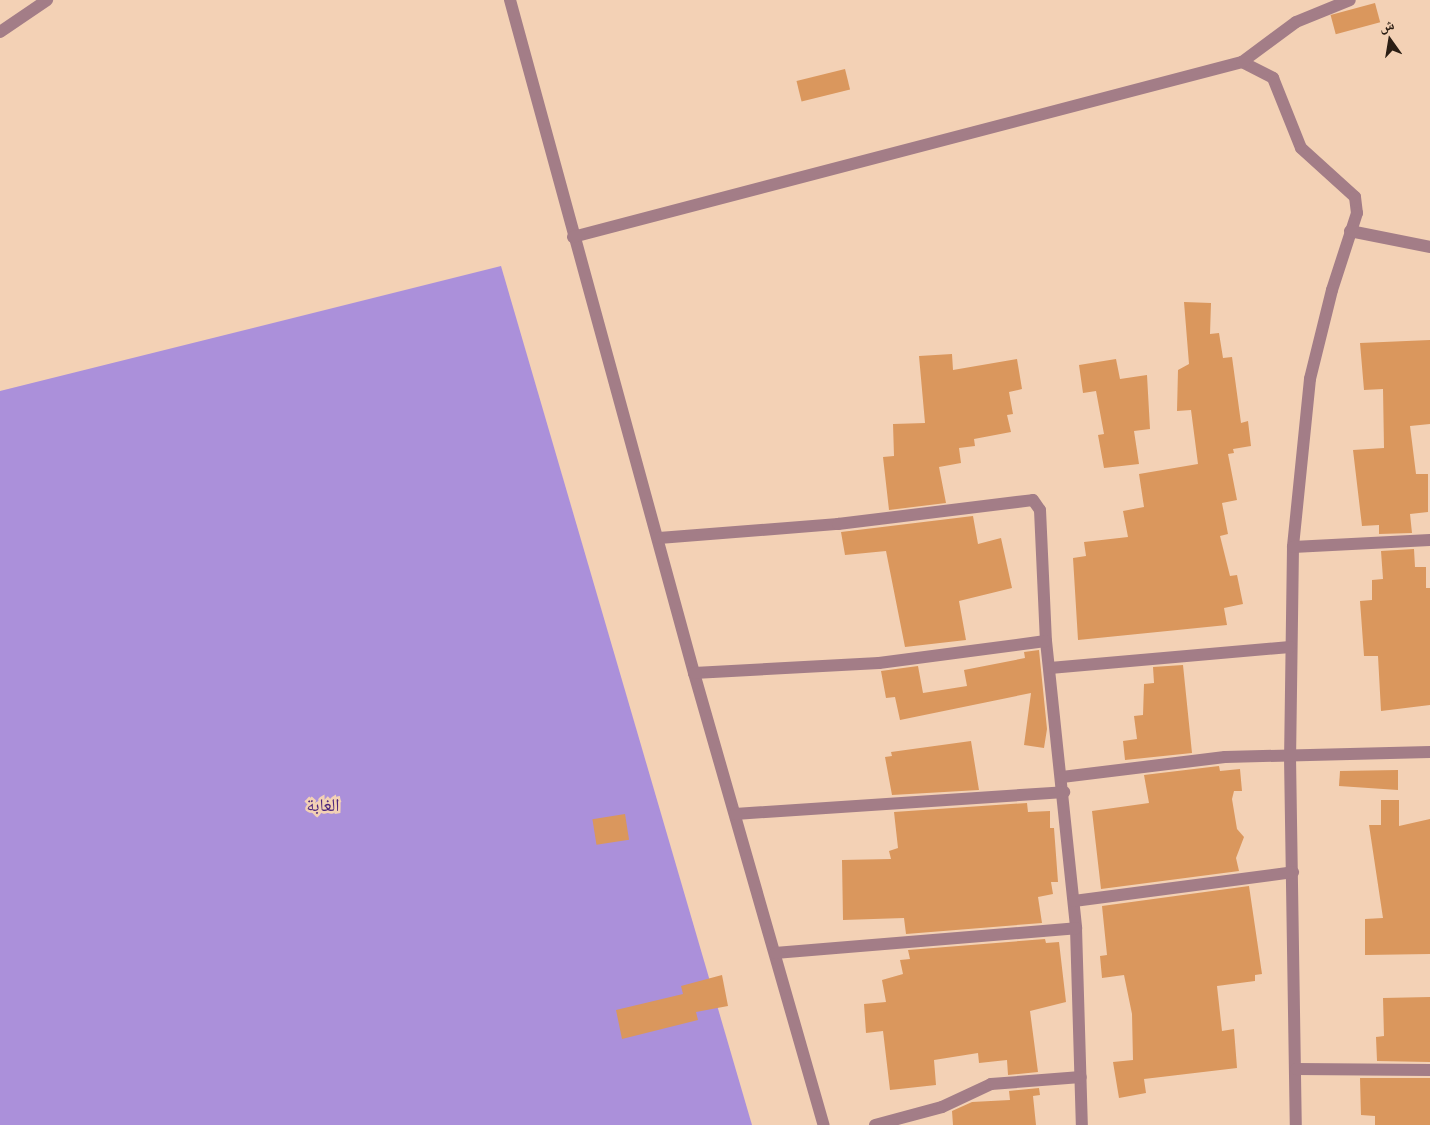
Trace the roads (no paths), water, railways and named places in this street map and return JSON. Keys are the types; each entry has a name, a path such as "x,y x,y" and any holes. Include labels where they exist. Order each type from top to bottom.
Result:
{"street":[{"path":"0,32 47,0"},
{"path":"510,0 573,237 660,538 694,673 824,1125"},
{"path":"573,237 1242,62 1296,22 1350,0"},
{"path":"1242,62 1273,78 1300,148 1355,197 1357,214 1350,231 1310,378 1293,548 1290,648 1290,758 1296,1125"},
{"path":"1350,231 1430,247"},
{"path":"660,538 838,524 1033,500 1040,510 1046,641 1064,792 1074,901 1082,1125"},
{"path":"1293,548 1430,540"},
{"path":"694,673 879,663 1046,641"},
{"path":"1050,668 1290,648"},
{"path":"1062,777 1225,757 1290,758 1430,752"},
{"path":"735,814 1064,792"},
{"path":"1074,901 1293,872"},
{"path":"775,953 1076,928"},
{"path":"1296,1069 1430,1070"},
{"path":"876,1125 942,1107 990,1084 1081,1077"}],"park label":[{"name":"الغابة","path":"323,804"}]}
